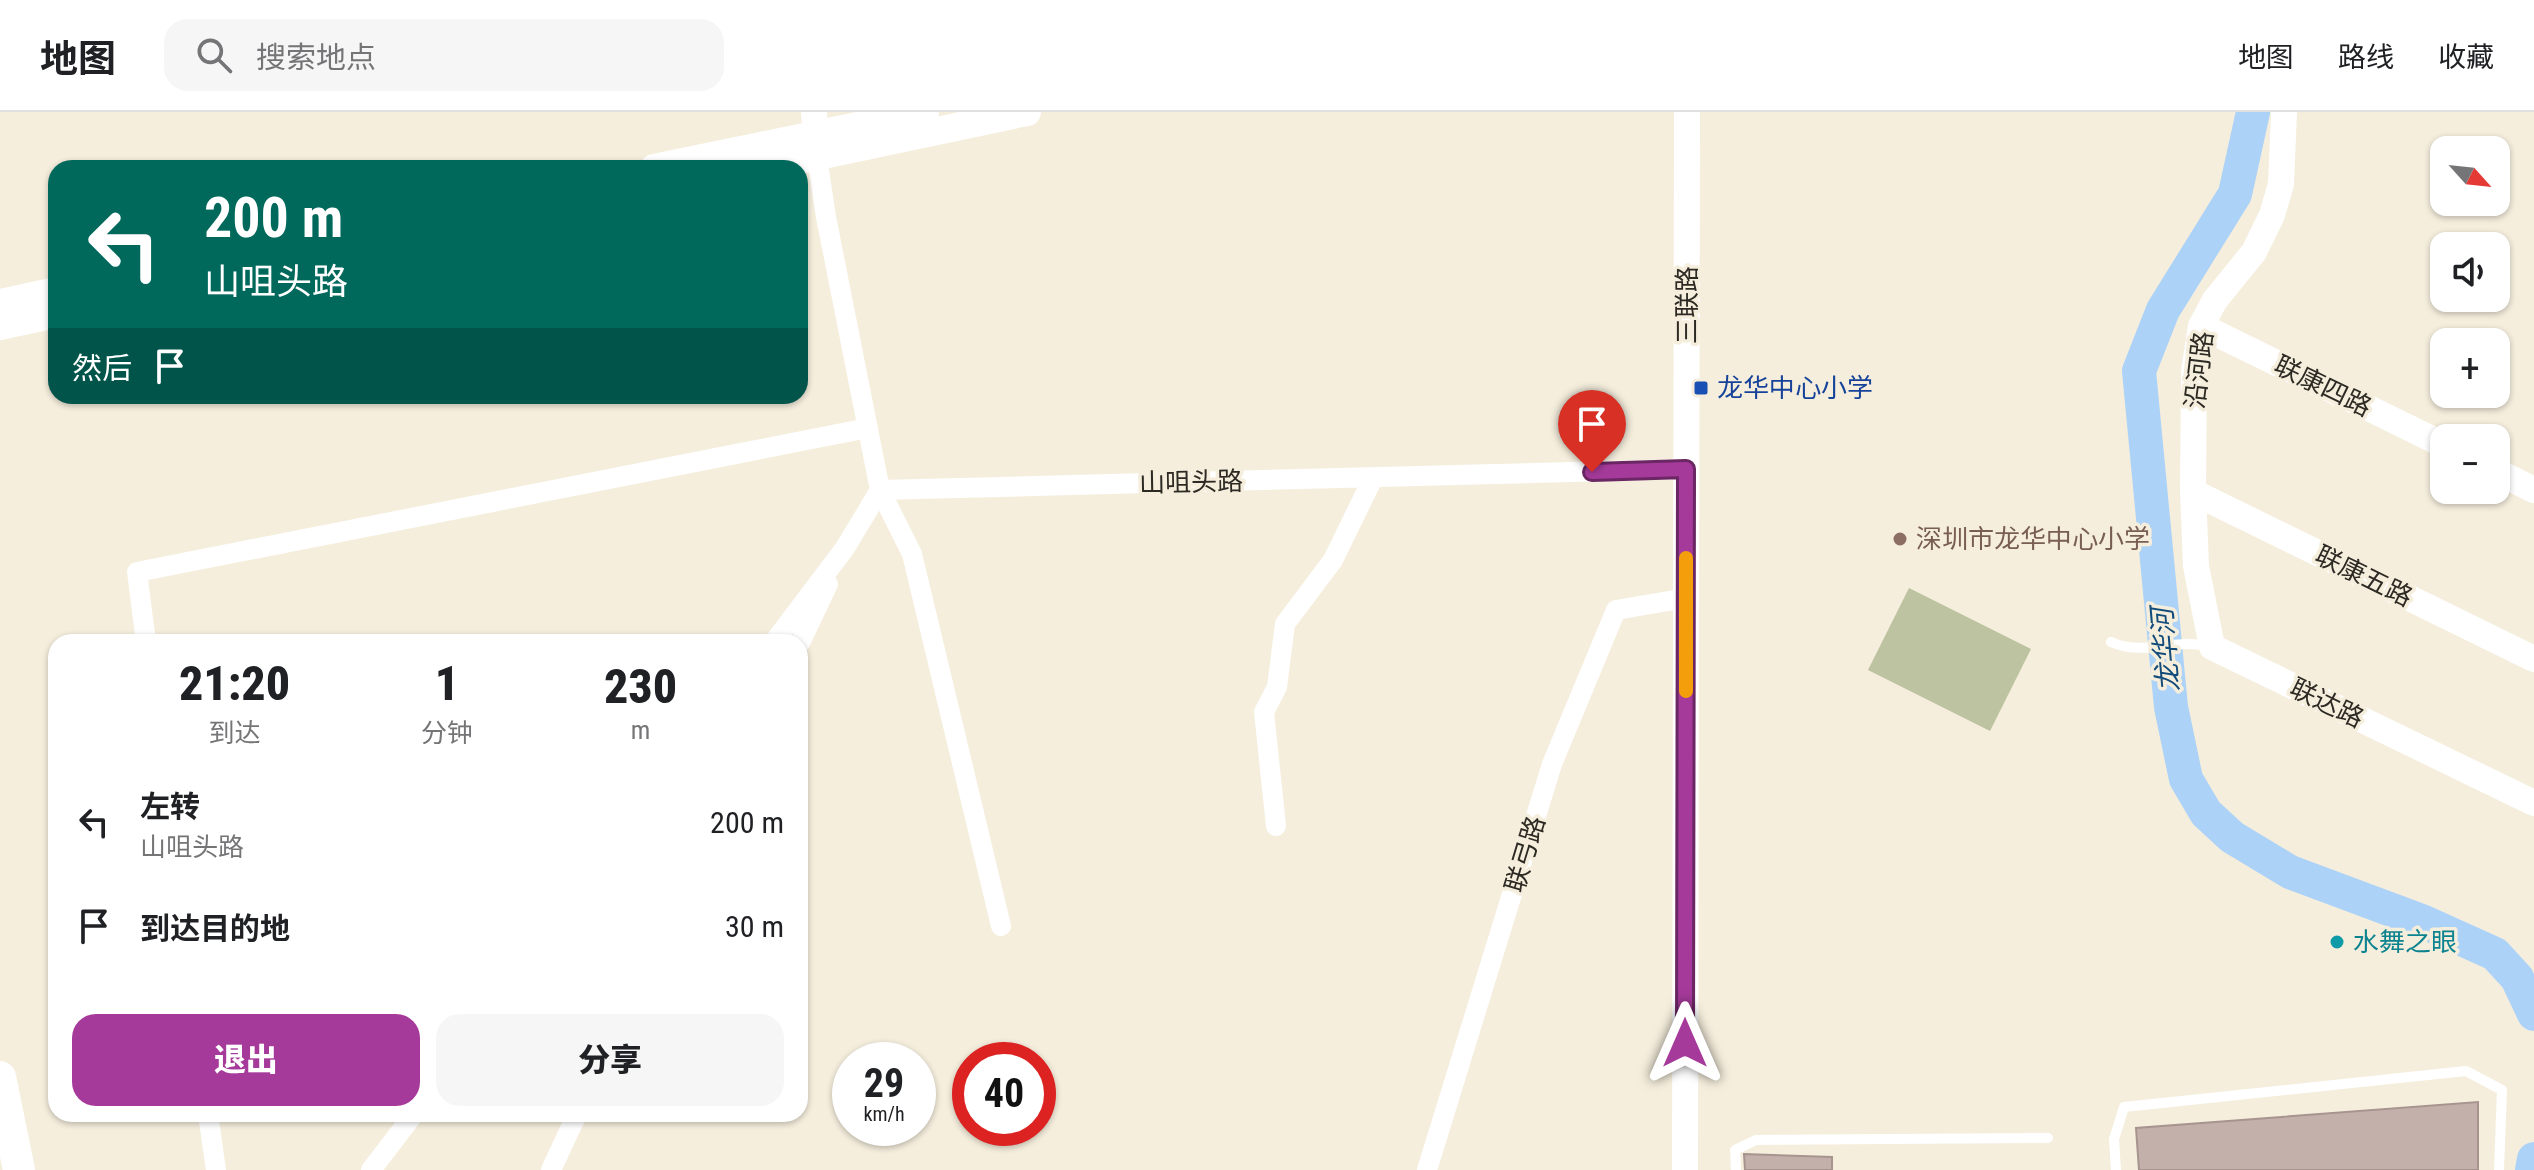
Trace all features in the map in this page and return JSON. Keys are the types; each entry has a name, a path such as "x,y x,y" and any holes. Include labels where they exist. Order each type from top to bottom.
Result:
{"main road":[{"path":"692,160 925,112"},
{"path":"774,160 815,134 1027,112"},
{"path":"0,303 48,293"},
{"path":"0,326 48,316"},
{"path":"0,1077 19,1170"}],"street":[{"name":"三联路","path":"1685,1170 1687,112"},
{"name":"沿河路","path":"2200,646 2193,492 2194,371 2201,326 2215,300 2254,252 2272,215 2281,184 2284,112"},
{"path":"815,134 826,217 880,490 912,554 1001,926"},
{"name":"联康四路","path":"2201,326 2430,438"},
{"path":"145,634 137,572 868,428"},
{"name":"山咀头路","path":"880,490 1686,469"},
{"path":"1276,826 1264,712 1277,687 1285,624 1333,560 1373,478"},
{"path":"2510,478 2534,490"},
{"path":"804,634 845,548 880,490"},
{"name":"联康五路","path":"2193,492 2534,659"},
{"path":"780,634 845,548"},
{"name":"联弓路","path":"1427,1170 1552,764 1616,610 1686,598"},
{"name":"联达路","path":"2200,646 2534,803"},
{"path":"209,1122 216,1170"},
{"path":"371,1170 408,1122"},
{"path":"551,1170 573,1122"}],"lane":[{"path":"2111,642 2124,648 2143,649 2200,646"},
{"path":"2116,1170 2114,1139 2124,1107 2466,1071 2502,1090 2499,1170"},
{"path":"1736,1170 1735,1150 1756,1140 2048,1138"}],"green space":[{"path":"1909,588 2031,649 1990,731 1868,670"}],"building":[{"path":"2478,1102 2478,1170 2139,1170 2136,1128"},
{"path":"1744,1154 1832,1157 1832,1170 1745,1170"}],"waterway":[{"name":"龙华河","path":"2253,112 2235,194 2163,310 2139,371 2171,707 2186,779 2206,813 2232,837 2290,872 2424,922 2495,954 2517,978 2534,1014"},
{"name":"龙华河","path":"2532,1170 2534,1159"}],"slow traffic":[{"path":"1686,558 1686,691"}],"place":[{"name":"龙华中心小学","path":"1701,388"},
{"name":"深圳市龙华中心小学","path":"1900,539"},
{"name":"水舞之眼","path":"2337,942"}],"route":[{"path":"1592,472 1686,469 1685,1043"}]}
